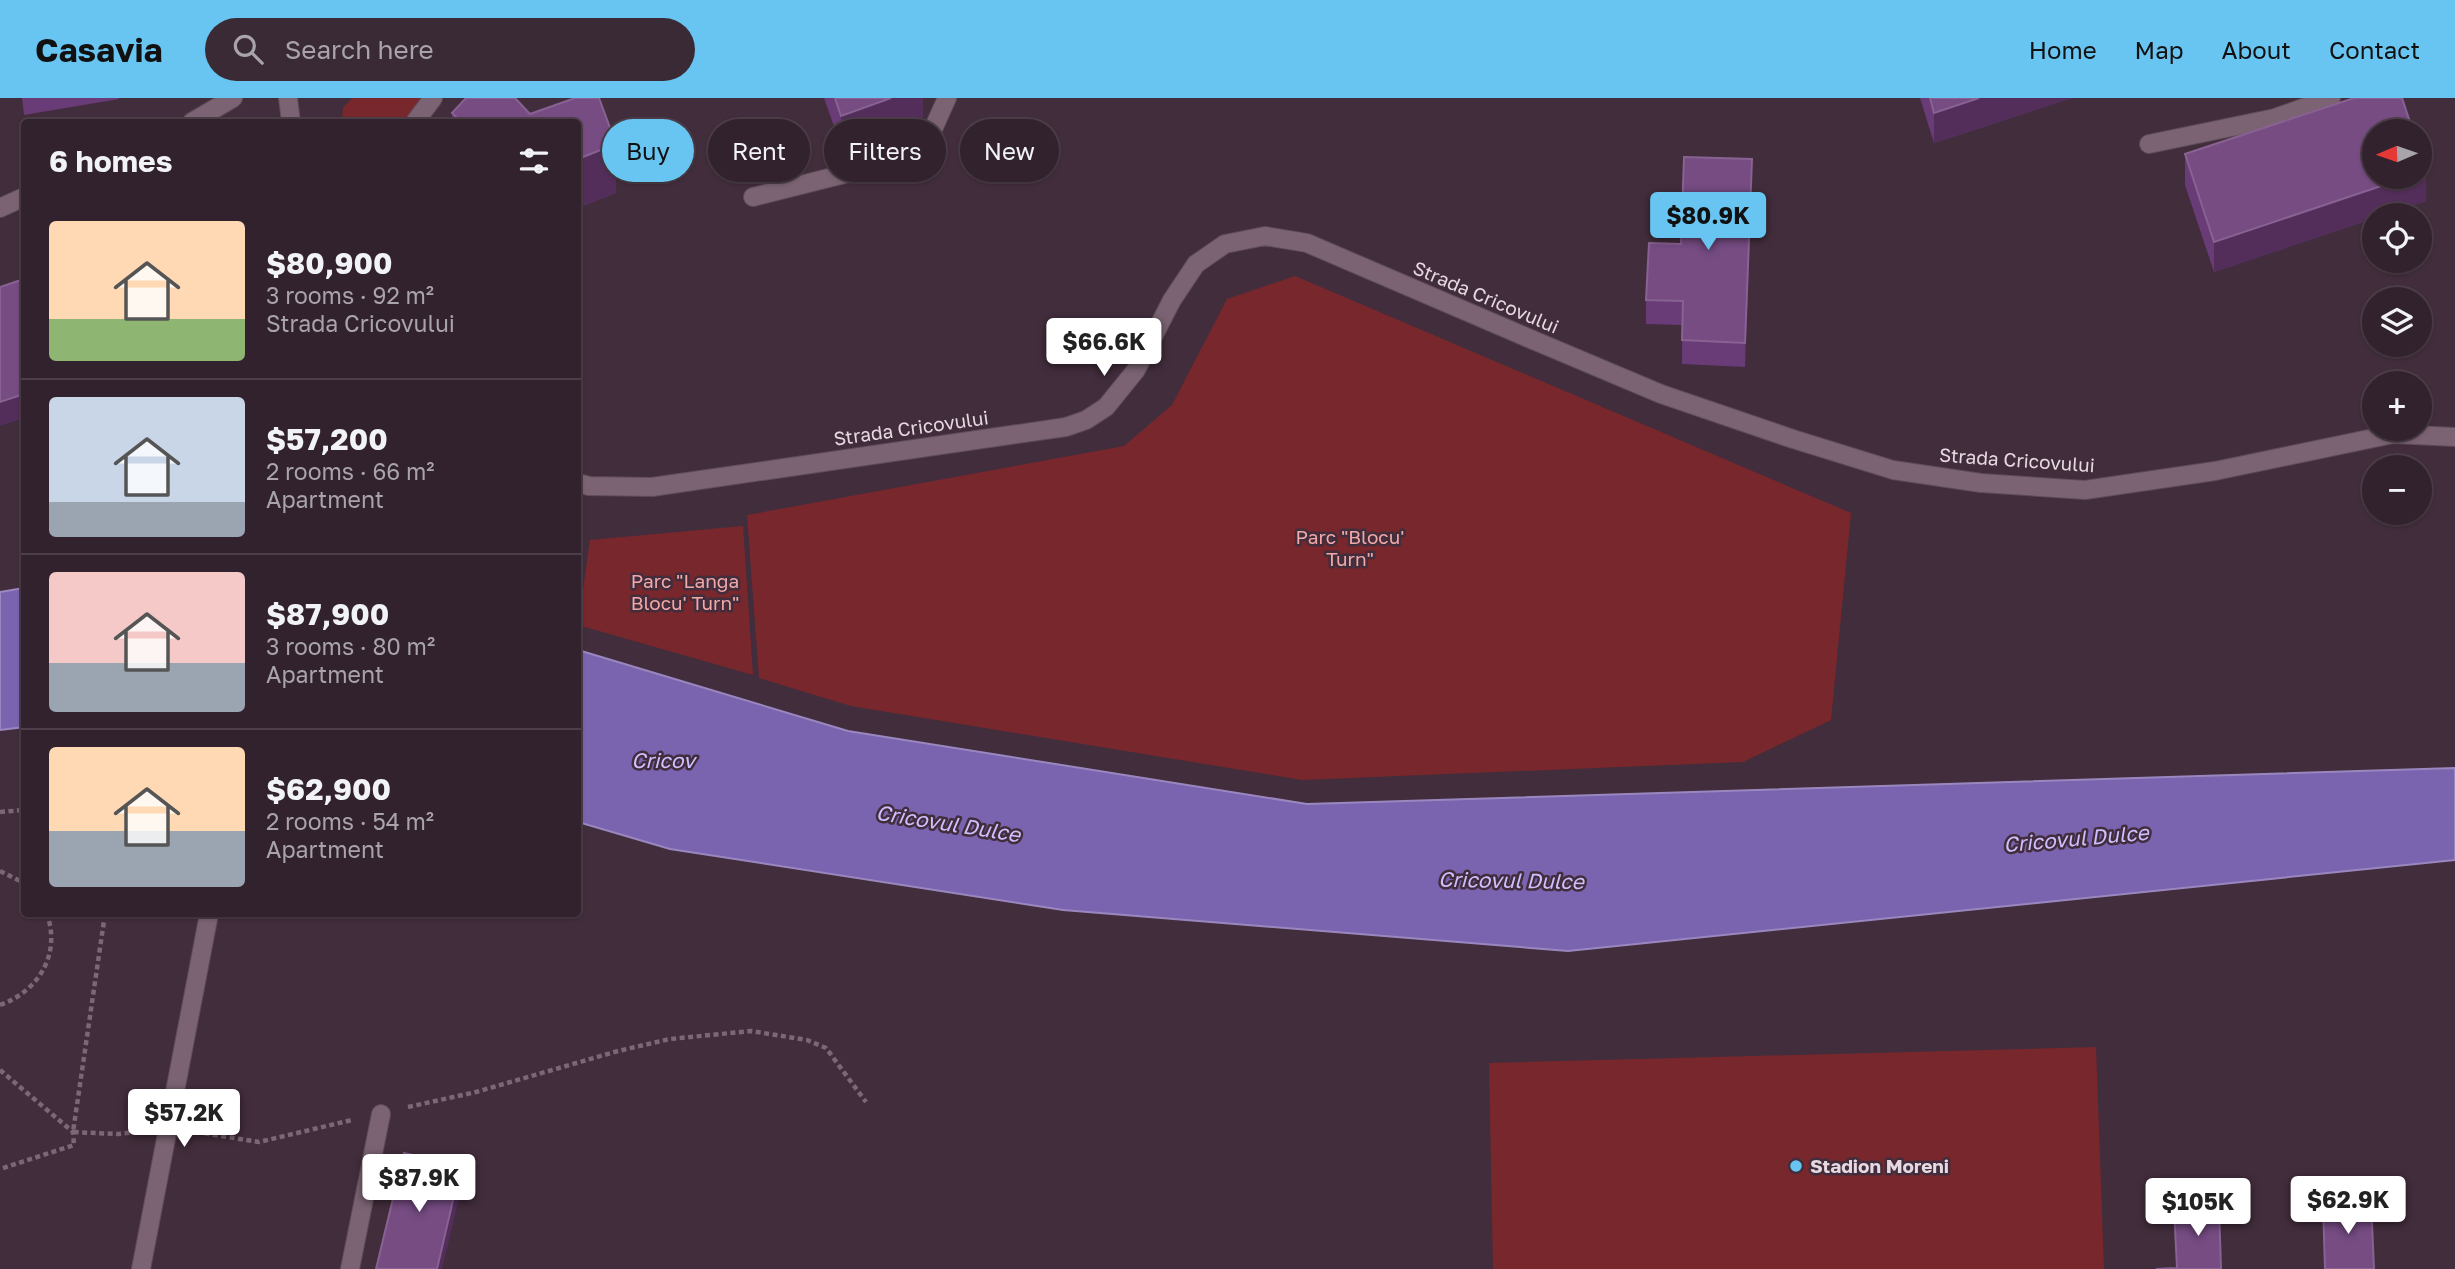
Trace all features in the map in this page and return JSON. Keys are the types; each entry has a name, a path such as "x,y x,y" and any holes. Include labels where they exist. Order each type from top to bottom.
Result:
{"street":[{"path":"197,119 233,98"},
{"path":"288,98 291,119"},
{"path":"417,119 433,98"},
{"path":"753,197 880,164 910,150 934,127 947,98"},
{"path":"2149,144 2275,118 2331,98"},
{"path":"0,208 21,198"},
{"name":"Strada Cricovului","path":"581,484 652,487 1066,427 1086,420 1105,407 1136,370 1172,300 1196,264 1225,244 1265,236 1307,243 1661,394 1893,470 1982,483 2085,490 2215,471 2393,434 2455,437"},
{"path":"141,1269 208,917"},
{"path":"350,1269 381,1114"}],"path":[{"path":"0,812 21,810"},
{"path":"0,871 21,882"},
{"path":"0,1005 24,993 42,973 51,948 48,917"},
{"path":"0,1169 74,1144 104,917"},
{"path":"0,1070 74,1132 118,1135 169,1127 259,1142 476,1091 670,1039 751,1031 807,1040 826,1048 866,1102"}],"green space":[{"path":"352,98 421,98 407,119 342,119 343,108"},
{"name":"Parc \"Blocu' Turn\"","path":"1295,276 1851,513 1831,720 1743,762 1302,780 851,706 759,678 747,515 1124,446 1172,405 1227,299"},
{"name":"Parc \"Langa Blocu' Turn\"","path":"743,526 753,675 581,626 581,604 590,540"},
{"name":"Stadion Moreni","path":"2096,1047 2104,1269 1493,1269 1489,1063"}],"water":[{"path":"21,588 21,727 0,730 0,592"},
{"name":"Cricov","path":"581,651 848,731 1307,804 2455,768 2455,860 1568,951 1063,910 670,849 581,823"}],"building":[{"path":"466,98 515,98 530,114 575,98 599,98 607,119 602,119 602,150 581,158 581,119 458,119 452,113"},
{"path":"835,98 891,98 841,116"},
{"path":"1930,98 1979,98 1934,113"},
{"path":"2354,98 2402,98 2409,119 2362,119 2362,189 2372,189 2214,242 2185,154"},
{"path":"1684,157 1752,159 1745,343 1682,340 1683,301 1646,300 1649,243 1681,244"},
{"path":"21,280 21,395 0,402 0,287"},
{"path":"404,1153 461,1166 437,1269 376,1269"},
{"path":"2371,1201 2374,1269 2325,1269 2323,1204"},
{"path":"2219,1207 2221,1269 2156,1269 2177,1268 2174,1208"}],"place":[{"name":"Stadion Moreni","path":"1796,1166"}],"water label":[{"name":"Cricovul Dulce","path":"948,824"},
{"name":"Cricovul Dulce","path":"2076,839"},
{"name":"Cricovul Dulce","path":"1511,881"}]}
